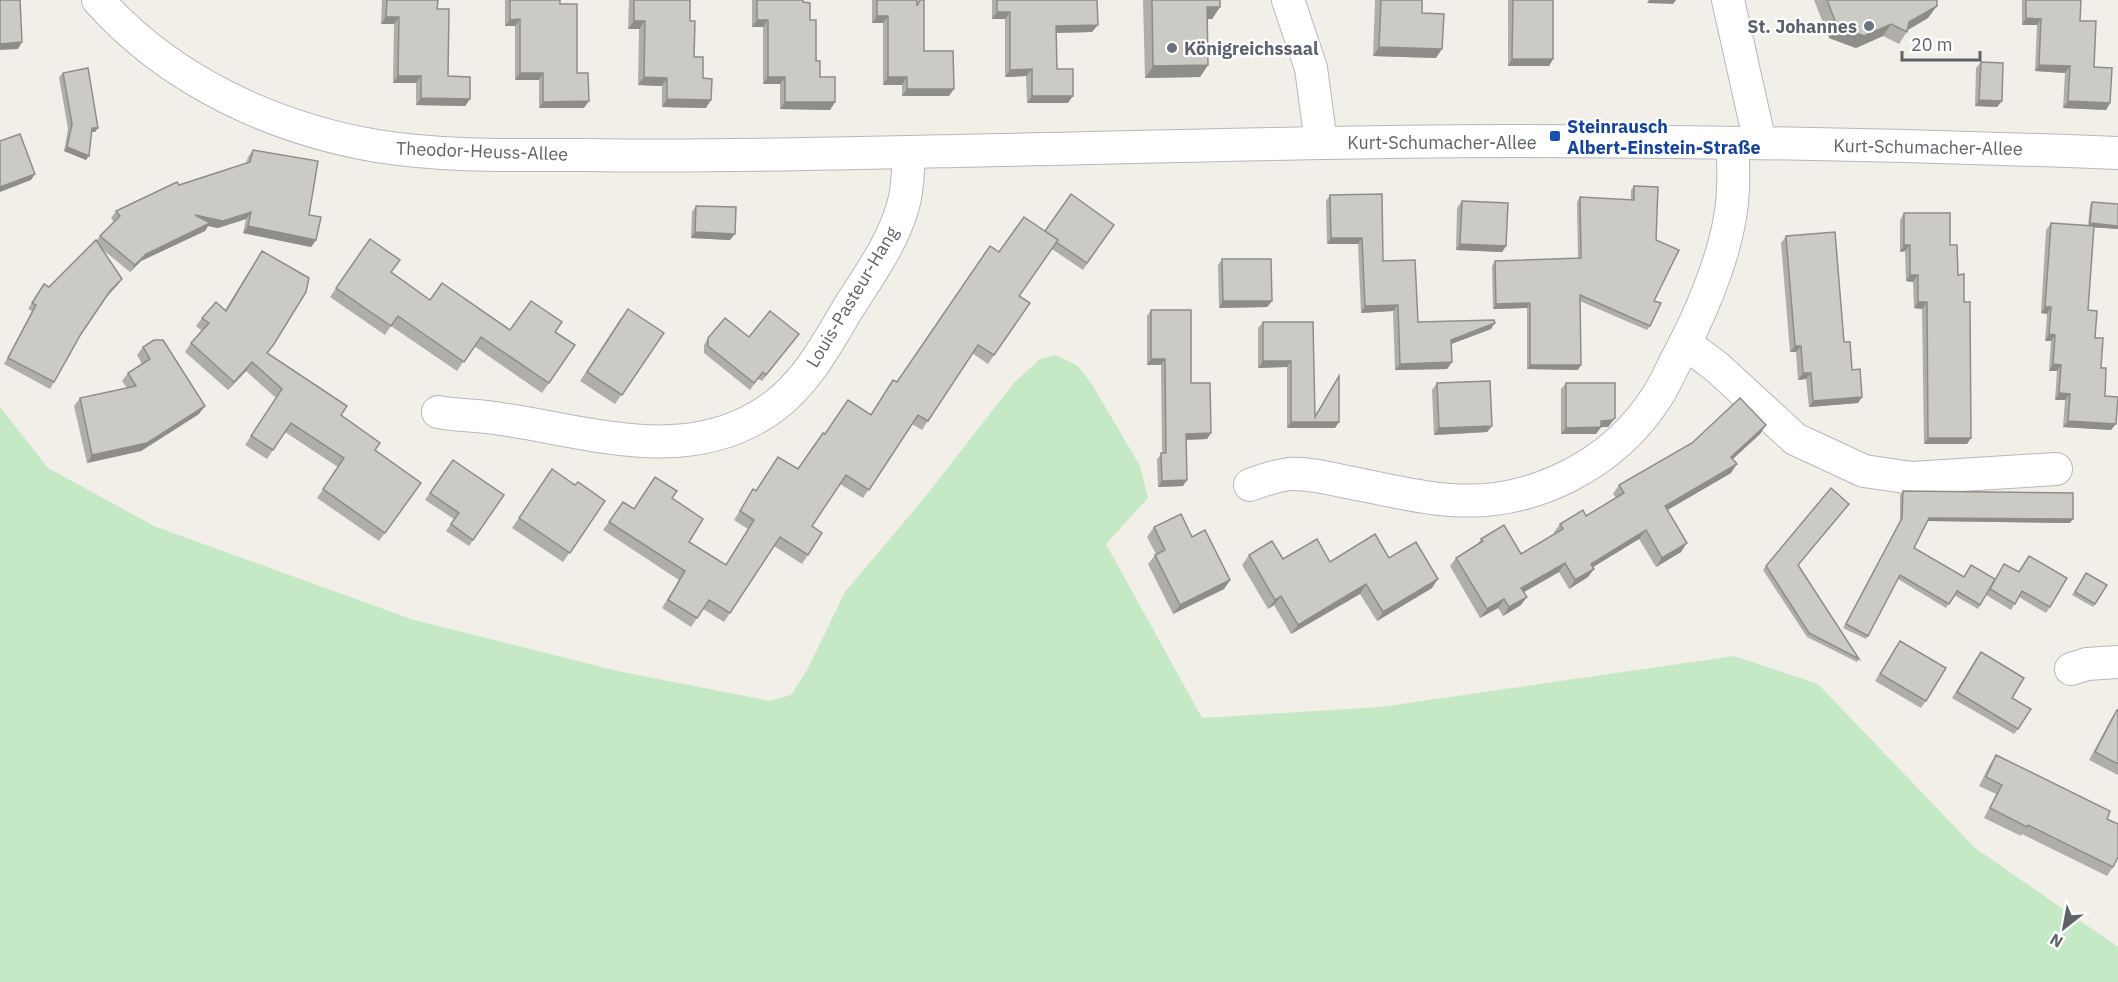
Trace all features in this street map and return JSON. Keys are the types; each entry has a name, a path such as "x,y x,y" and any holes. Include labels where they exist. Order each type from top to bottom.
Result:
{"street":[{"name":"Theodor-Heuss-Allee","path":"98,0 115,20 148,49 179,71 229,99 278,120 338,138 377,146 432,153 506,154 752,156 909,152"},
{"path":"1288,0 1311,68 1320,142"},
{"path":"1250,485 1270,477 1292,474 1322,477 1449,500 1504,497 1536,490 1569,477 1608,452 1633,427 1658,395 1685,343 1704,302 1729,224 1733,189 1746,143 1728,0"},
{"name":"Kurt-Schumacher-Allee","path":"909,152 1320,142 1510,141 1746,143 2118,153"},
{"name":"Louis-Pasteur-Hang","path":"438,412 466,417 498,418 622,440 663,443 702,438 742,426 774,407 804,378 820,355 890,239 905,198 909,152"},
{"path":"1685,343 1718,368 1795,439 1864,471 1912,477 2056,469"},
{"path":"2071,669 2096,663 2118,662"}],"green space":[{"path":"1056,355 1078,366 1093,386 1140,466 1148,498 1106,544 1202,718 1381,707 1734,656 1818,684 1975,848 2118,947 2118,982 0,982 0,407 48,468 156,527 414,620 617,671 770,701 791,695 807,670 845,592 925,497 1014,383 1040,359"}],"building":[{"path":"0,0 20,0 22,42 0,44"},
{"path":"387,0 438,0 437,9 449,9 448,76 470,77 470,99 421,98 421,76 398,76 399,17 386,17"},
{"path":"510,0 560,0 560,4 577,4 577,73 588,73 589,101 543,102 543,73 520,73 520,19 510,20"},
{"path":"634,0 690,0 690,21 695,21 694,57 703,57 703,78 712,79 711,100 667,99 667,78 644,77 645,21 634,21"},
{"path":"757,0 803,0 803,2 810,3 810,20 816,20 816,61 820,61 820,77 835,77 835,102 785,102 785,77 768,77 768,20 757,20"},
{"path":"877,0 917,0 917,6 920,0 924,0 924,51 953,51 954,89 907,89 907,77 888,77 888,16 877,16"},
{"path":"997,0 1097,0 1098,25 1056,26 1057,69 1073,69 1073,96 1032,96 1032,69 1010,70 1010,12 997,12"},
{"name":"Königreichssaal","path":"1152,0 1220,0 1220,7 1207,7 1208,65 1153,66"},
{"path":"1381,0 1422,0 1422,13 1444,14 1442,49 1379,47"},
{"path":"1513,0 1553,0 1553,59 1512,59"},
{"name":"St. Johannes","path":"1827,0 1937,0 1937,6 1909,22 1907,32 1891,24 1864,36 1837,26"},
{"path":"2026,0 2081,0 2080,21 2096,21 2094,67 2112,68 2110,103 2068,101 2070,66 2039,65 2041,19 2026,18"},
{"path":"1981,62 2003,63 2002,101 1979,100"},
{"path":"88,68 98,128 92,128 89,156 67,147 72,124 63,73"},
{"path":"20,134 35,174 0,187 0,141"},
{"path":"253,150 318,161 309,215 321,217 316,240 248,226 251,212 223,221 195,215 210,223 146,254 135,265 100,236 120,216 116,211 177,182 179,185 250,162"},
{"path":"1634,186 1658,187 1656,240 1679,250 1654,301 1661,303 1650,326 1580,295 1581,365 1530,365 1530,303 1496,304 1495,261 1581,258 1580,197 1634,200"},
{"path":"1071,194 1114,225 1087,263 1056,242 1058,240 1045,231"},
{"path":"1382,194 1383,261 1415,260 1418,322 1494,320 1495,323 1451,340 1452,362 1400,364 1398,305 1365,306 1362,238 1331,238 1330,195"},
{"path":"1462,201 1508,203 1506,246 1460,244"},
{"path":"2092,202 2118,204 2118,226 2090,223"},
{"path":"696,206 736,207 735,234 695,232"},
{"path":"1904,213 1950,213 1950,245 1957,245 1958,275 1964,274 1964,302 1970,302 1971,438 1928,438 1927,302 1918,302 1918,275 1910,275 1910,245 1904,245"},
{"path":"1024,217 1058,240 1019,296 1030,303 994,355 978,345 928,421 918,415 869,490 846,475 812,526 822,533 808,555 780,537 730,613 709,600 697,618 668,600 685,571 609,522 623,502 634,509 655,477 677,491 672,498 703,519 689,542 726,565 754,520 740,511 753,489 756,491 778,457 798,469 848,400 871,415 893,380 897,382 990,246 999,252"},
{"path":"2051,223 2094,226 2088,310 2097,311 2095,338 2103,338 2101,368 2106,368 2105,396 2118,397 2116,424 2068,421 2070,394 2059,393 2061,365 2053,364 2055,335 2049,334 2051,307 2045,307"},
{"path":"1835,232 1844,342 1850,342 1852,370 1860,369 1862,397 1813,401 1811,373 1803,373 1801,346 1795,346 1786,236"},
{"path":"370,239 400,260 391,272 430,300 442,283 510,330 531,301 562,322 555,332 575,345 549,383 481,337 464,362 398,316 391,326 336,288"},
{"path":"96,240 122,279 110,291 81,334 54,382 8,358 36,305 32,303 44,284 49,287"},
{"path":"262,251 309,278 306,292 267,353 347,406 341,415 380,443 375,450 421,483 385,533 323,489 344,458 291,423 273,450 251,436 282,389 252,362 234,382 191,343 209,323 202,318 216,302 226,311"},
{"path":"1222,259 1271,259 1272,301 1223,301"},
{"path":"628,309 664,333 622,395 587,372"},
{"path":"1151,310 1191,310 1191,383 1210,383 1211,433 1186,434 1187,480 1162,481 1161,453 1166,453 1165,359 1151,359"},
{"path":"770,311 799,334 766,375 763,372 754,383 708,346 708,338 725,318 749,337"},
{"path":"1263,322 1313,322 1315,417 1339,376 1339,422 1291,422 1291,361 1263,361"},
{"path":"154,340 163,340 205,406 147,443 92,455 80,398 136,386 128,373 150,359 143,347"},
{"path":"1490,381 1492,426 1439,428 1437,383"},
{"path":"1566,383 1615,383 1615,418 1601,421 1601,427 1566,428"},
{"path":"1740,398 1766,425 1731,457 1737,464 1665,506 1687,543 1662,558 1646,530 1591,564 1594,569 1575,580 1565,563 1521,588 1527,597 1509,607 1504,599 1487,609 1456,558 1504,525 1521,554 1563,529 1560,524 1583,510 1586,516 1624,493 1619,485 1692,443"},
{"path":"453,460 504,495 473,540 451,524 459,513 430,493"},
{"path":"552,469 575,485 578,482 605,501 570,553 519,518"},
{"path":"1831,488 1849,504 1798,565 1859,659 1809,633 1766,566"},
{"path":"1903,491 2073,493 2073,519 1929,518 1914,548 1964,577 1971,565 1995,579 1980,605 1957,591 1949,604 1900,575 1868,636 1846,624 1902,518"},
{"path":"1181,514 1192,537 1205,530 1230,580 1180,605 1155,555 1165,550 1154,527"},
{"path":"1375,534 1389,558 1416,542 1438,579 1383,612 1366,584 1298,625 1281,596 1275,600 1249,555 1272,541 1283,559 1317,539 1330,562"},
{"path":"2029,556 2067,578 2050,607 2022,591 2015,604 1990,589 2004,564 2019,572"},
{"path":"2086,573 2107,585 2095,604 2075,592"},
{"path":"1900,641 1946,668 1926,701 1880,674"},
{"path":"1981,652 2024,678 2012,698 2031,709 2018,729 1957,692"},
{"path":"2118,710 2118,764 2095,752"},
{"path":"1996,755 2110,811 2107,819 2118,824 2118,857 2113,867 1990,808 2002,785 1986,777"}],"place":[{"name":"St. Johannes","path":"1869,26"},
{"name":"Königreichssaal","path":"1172,48"},
{"name":"Steinrausch Albert-Einstein-Straße","path":"1555,136"}]}
